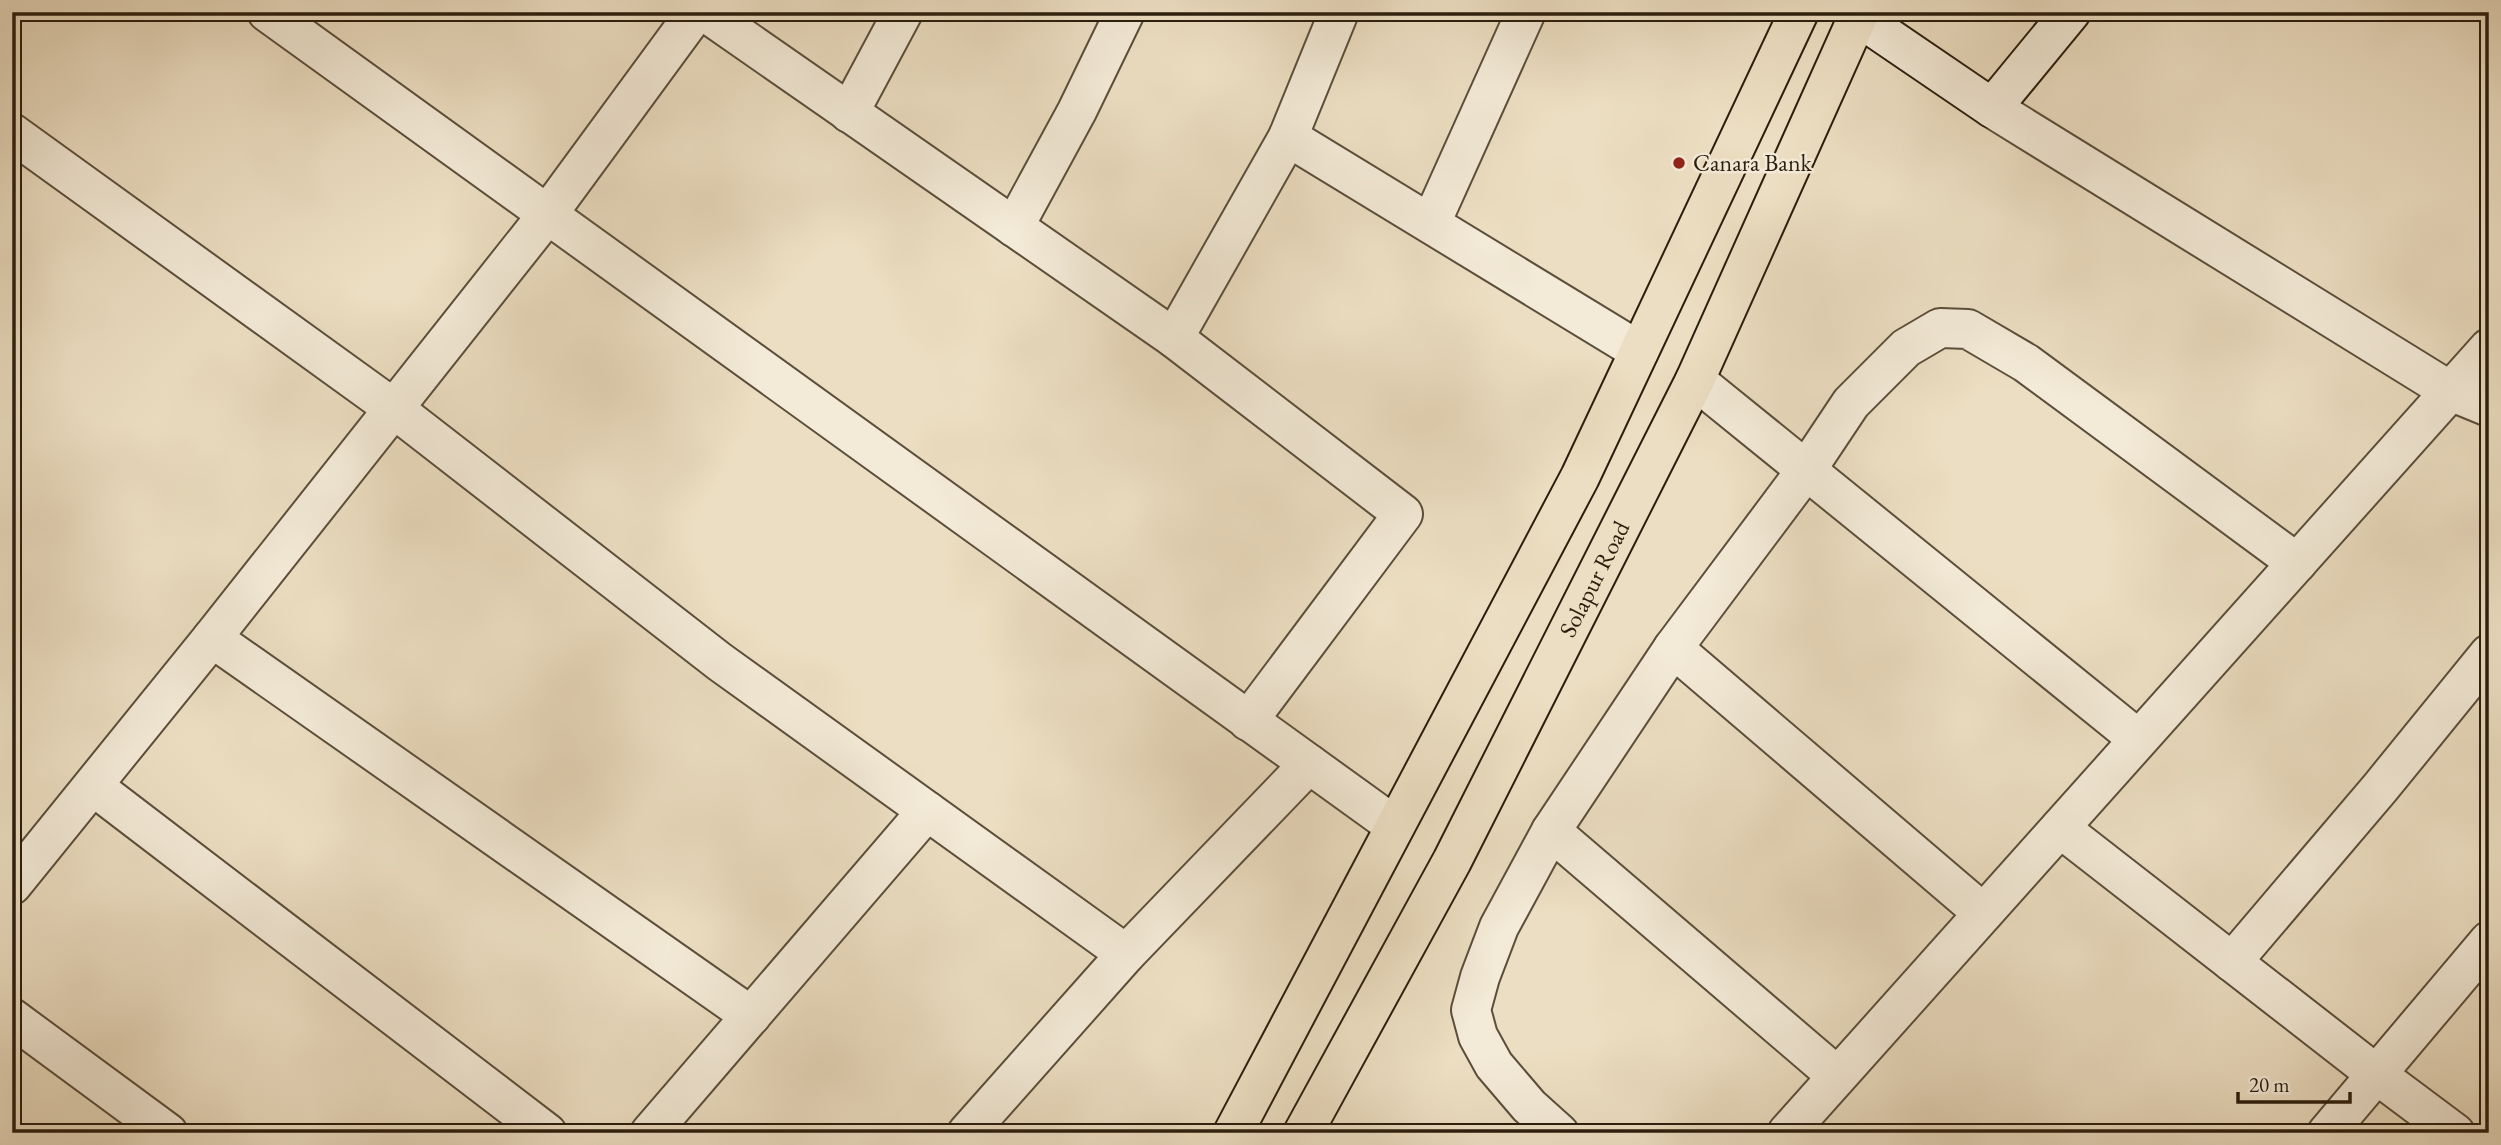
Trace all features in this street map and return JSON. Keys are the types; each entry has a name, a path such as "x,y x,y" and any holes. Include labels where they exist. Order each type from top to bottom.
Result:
{"main road":[{"path":"1233,1133 1580,477 1799,12"},
{"name":"Solapur Road","path":"1303,1133 1452,861 1695,380 1856,14"}],"street":[{"path":"267,12 1395,827"},
{"path":"12,885 212,638 547,215 696,12"},
{"path":"705,12 1174,338 1403,514 1248,721"},
{"path":"849,113 903,12"},
{"path":"1014,228 1077,111 1125,12"},
{"path":"1174,338 1288,137 1339,12"},
{"path":"1431,223 1526,12"},
{"path":"1992,108 2071,12"},
{"path":"1856,14 1992,108 2450,391 2489,407"},
{"path":"12,133 393,408 720,662 1126,954"},
{"path":"1288,137 1639,351"},
{"path":"1559,1133 1529,1106 1494,1065 1478,1036 1471,1010 1499,927 1551,831 1673,648 1807,469 1851,403 1906,348 1940,328 1968,329 2026,363 2297,563"},
{"path":"1787,1133 2489,348"},
{"path":"1695,380 2138,739"},
{"path":"212,638 751,1016"},
{"path":"1673,648 1983,914"},
{"path":"2232,962 2380,788 2489,654"},
{"path":"967,1133 1126,954 1309,764"},
{"path":"93,786 547,1133"},
{"path":"650,1133 927,811"},
{"path":"2060,828 2455,1133"},
{"path":"1551,831 1837,1076"},
{"path":"2326,1133 2489,941"},
{"path":"12,1018 168,1133"}],"place":[{"name":"Canara Bank","path":"1679,163"}]}
